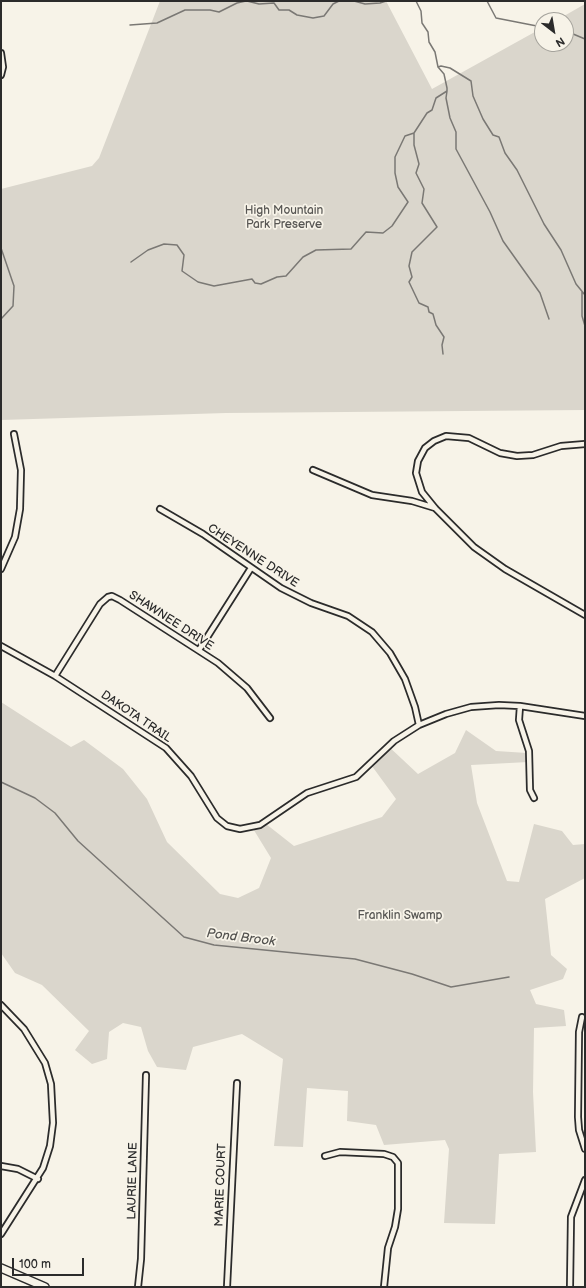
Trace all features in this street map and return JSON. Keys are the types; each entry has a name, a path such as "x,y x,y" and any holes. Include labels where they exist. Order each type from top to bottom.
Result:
{"main road":[{"path":"1,1268 18,1274 44,1287"}],"street":[{"path":"1,53 3,67 1,75"},
{"path":"1,569 14,537 20,509 21,470 14,434"},
{"path":"585,444 561,446 533,455 517,456 500,453 469,438 454,436 440,438 425,448 417,467 419,486 435,508 464,538 489,559 585,615"},
{"path":"313,470 372,495 412,501 435,508"},
{"name":"CHEYENNE DRIVE","path":"160,509 203,534 251,568 296,596 348,616 372,632 390,653 405,679 415,707 419,725"},
{"path":"199,650 251,568"},
{"name":"SHAWNEE DRIVE","path":"55,676 100,604 108,597 112,596 199,650 247,688 270,718"},
{"name":"DAKOTA TRAIL","path":"1,646 55,676 166,748 191,776 217,818 227,826 240,829 260,825 307,793 356,777 382,751 419,725 446,714 471,707 499,705 520,706 585,716"},
{"path":"520,706 519,720 529,751 530,790 534,798"},
{"path":"1,1005 34,1042 45,1063 51,1084 52,1134 47,1158 38,1179 1,1234"},
{"path":"582,1017 579,1032 578,1118 579,1130 585,1149"},
{"name":"LAURIE LANE","path":"138,1287 141,1258 146,1075"},
{"name":"MARIE COURT","path":"227,1287 237,1083"},
{"path":"324,1156 340,1152 384,1154 393,1157 398,1164 398,1209 395,1227 388,1248 384,1287"},
{"path":"1,1166 18,1169 38,1179"},
{"path":"570,1287 570,1222 573,1209 585,1180"}],"green space":[{"name":"High Mountain Park Preserve","path":"160,1 386,1 432,89 534,32 534,52 574,52 574,12 571,12 585,4 585,410 226,413 1,420 1,189 92,166 99,158"},
{"name":"Franklin Swamp","path":"1,702 71,747 84,740 123,769 147,799 167,842 220,894 238,898 259,888 271,858 252,827 261,820 294,846 382,817 396,799 369,762 386,744 418,774 455,753 466,730 496,751 527,753 528,762 471,765 477,803 507,881 519,882 534,824 562,831 573,845 585,844 585,878 545,899 551,955 567,969 563,979 530,990 536,1004 564,1010 566,1026 534,1028 533,1092 536,1152 499,1154 495,1224 444,1223 449,1149 445,1140 384,1145 376,1125 347,1121 348,1091 307,1088 303,1147 274,1146 283,1059 242,1034 193,1047 186,1070 157,1067 148,1051 141,1027 123,1023 109,1032 107,1059 92,1064 75,1050 89,1031 42,985 15,973 1,953"}],"waterway":[{"path":"130,25 157,23 185,10 210,10 219,12 237,3 246,1"},
{"path":"247,1 259,4 274,3 279,10 289,10 297,15 313,18 324,16 333,4 339,1"},
{"path":"354,1 365,4 386,1"},
{"path":"131,262 148,250 164,244 177,245 184,255 182,271 198,282 214,286 252,279 255,283 261,284 277,277 286,276 303,257 316,250 351,249 366,232 383,233 392,226 408,202 398,187 395,173 395,157 405,136 414,133 427,113 432,110 436,98 447,91 444,74 438,67 435,52 429,42 428,32 422,23 421,11 416,1"},
{"path":"487,1 496,18 534,25"},
{"path":"574,34 585,39"},
{"path":"438,67 441,66 450,68 471,81 473,96 483,119 493,135 499,137 505,153 517,170 544,224 561,250 576,284 585,295"},
{"path":"447,91 446,98 450,118 456,132 456,149 490,212 503,241 540,293 549,319"},
{"path":"414,133 414,145 419,164 416,173 424,189 422,203 437,227 412,252 409,266 412,277 409,282 419,303 428,307 429,312 433,314 436,325 444,337 442,345 443,354"},
{"path":"1,248 14,286 13,306 1,319"},
{"path":"582,292 582,316 585,326"},
{"name":"Pond Brook","path":"1,782 35,798 55,813 78,841 184,937 214,945 355,959 412,974 451,987 509,977"}]}
